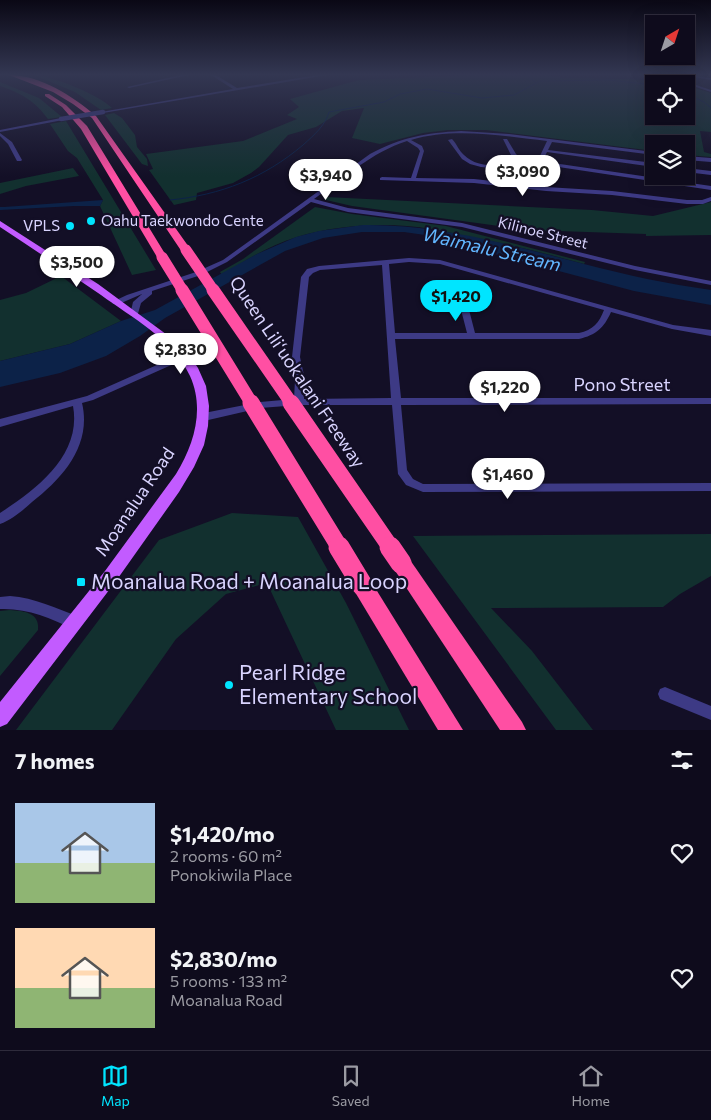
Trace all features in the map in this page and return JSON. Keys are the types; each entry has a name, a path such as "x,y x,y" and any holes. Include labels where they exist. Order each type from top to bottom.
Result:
{"highway":[{"path":"66,109 84,128 451,730"},
{"name":"Queen Liliʻuokalani Freeway","path":"84,109 101,125 514,730"}],"main road":[{"name":"Moanalua Road","path":"0,223 72,269 134,315 184,356 199,382 204,417 198,445 185,470 128,554 0,716"}],"street":[{"path":"0,133 61,119 121,109"},
{"path":"0,133 8,140 19,160"},
{"path":"116,302 193,276 225,261 378,151 408,140 438,134 472,133 645,153"},
{"path":"408,140 418,145 422,151 413,180"},
{"path":"450,140 465,159 475,163 498,167 523,164 543,158 550,141"},
{"path":"505,140 514,155 523,164"},
{"path":"546,151 645,164"},
{"path":"695,159 711,160"},
{"path":"539,160 552,164 711,188"},
{"path":"695,171 711,173"},
{"path":"382,179 474,181 546,190 612,193 687,202 703,202 711,199"},
{"name":"Kilinoe Street","path":"310,200 348,210 462,225 634,268 711,283"},
{"path":"299,402 300,380 296,357 307,274 319,268 415,260 440,262 672,327 711,333"},
{"path":"385,262 402,473 406,480 417,487 711,487"},
{"path":"134,315 138,302 153,289"},
{"path":"463,302 472,336"},
{"path":"391,336 584,335 600,328 609,309"},
{"path":"0,423 78,402 120,386 184,356"},
{"name":"Pono Street","path":"204,417 260,405 299,402 711,401"},
{"path":"0,519 43,486 70,453 79,436 78,402"},
{"path":"0,603 28,603 74,622"},
{"path":"665,694 711,713"}],"green space":[{"path":"39,109 52,109 62,117 48,119"},
{"path":"296,109 356,109 342,111 316,127 288,135 259,167 251,173 233,183 197,193 196,200 174,205 149,170 153,169 146,154 243,141 297,119 287,115"},
{"path":"364,109 645,109 645,125 695,125 695,109 711,109 711,132 700,131 704,152 711,154 711,157 695,156 695,135 645,135 645,150 486,130 448,130 423,133 380,144 352,138"},
{"path":"114,113 122,118 135,135 137,147 147,159 148,166 142,164 105,115"},
{"path":"66,121 156,270 132,275 100,206 103,200 77,158 68,151 50,124"},
{"path":"73,168 79,176 26,186 0,194 0,183"},
{"path":"326,197 592,210 653,216 711,202 711,235 646,236 646,234 528,230 352,206 326,200 324,199"},
{"path":"315,207 352,214 446,226 585,262 584,264 515,246 437,230 398,225 364,225 330,229 287,240 258,253 222,275 220,272 243,259"},
{"path":"61,276 121,321 70,344 0,361 0,300 26,293"},
{"path":"232,513 298,517 346,603 409,730 336,730 267,583 226,594 176,639 112,730 16,730 159,540"},
{"path":"711,534 711,576 680,594 663,607 491,608 532,651 593,730 556,730 413,536"},
{"path":"0,611 25,612 33,616 38,624 38,630 0,676"}],"water":[{"path":"103,200 100,206 0,210 0,207"},
{"name":"Waimalu Stream","path":"363,225 419,228 475,237 631,275 711,290 711,305 634,291 483,251 446,238 404,232 362,232 323,238 285,251 165,318 140,336 106,356 60,373 0,387 0,361 70,344 121,321 155,310 257,254 296,237 319,231"}],"waterway":[{"path":"170,200 207,194 257,176 288,157 303,145 322,126 329,112 345,109"}],"place":[{"name":"Oahu Taekwondo Cente","path":"91,221"},
{"name":"VPLS","path":"70,226"},
{"name":"Moanalua Road + Moanalua Loop","path":"81,582"},
{"name":"Pearl Ridge Elementary School","path":"229,685"}]}
